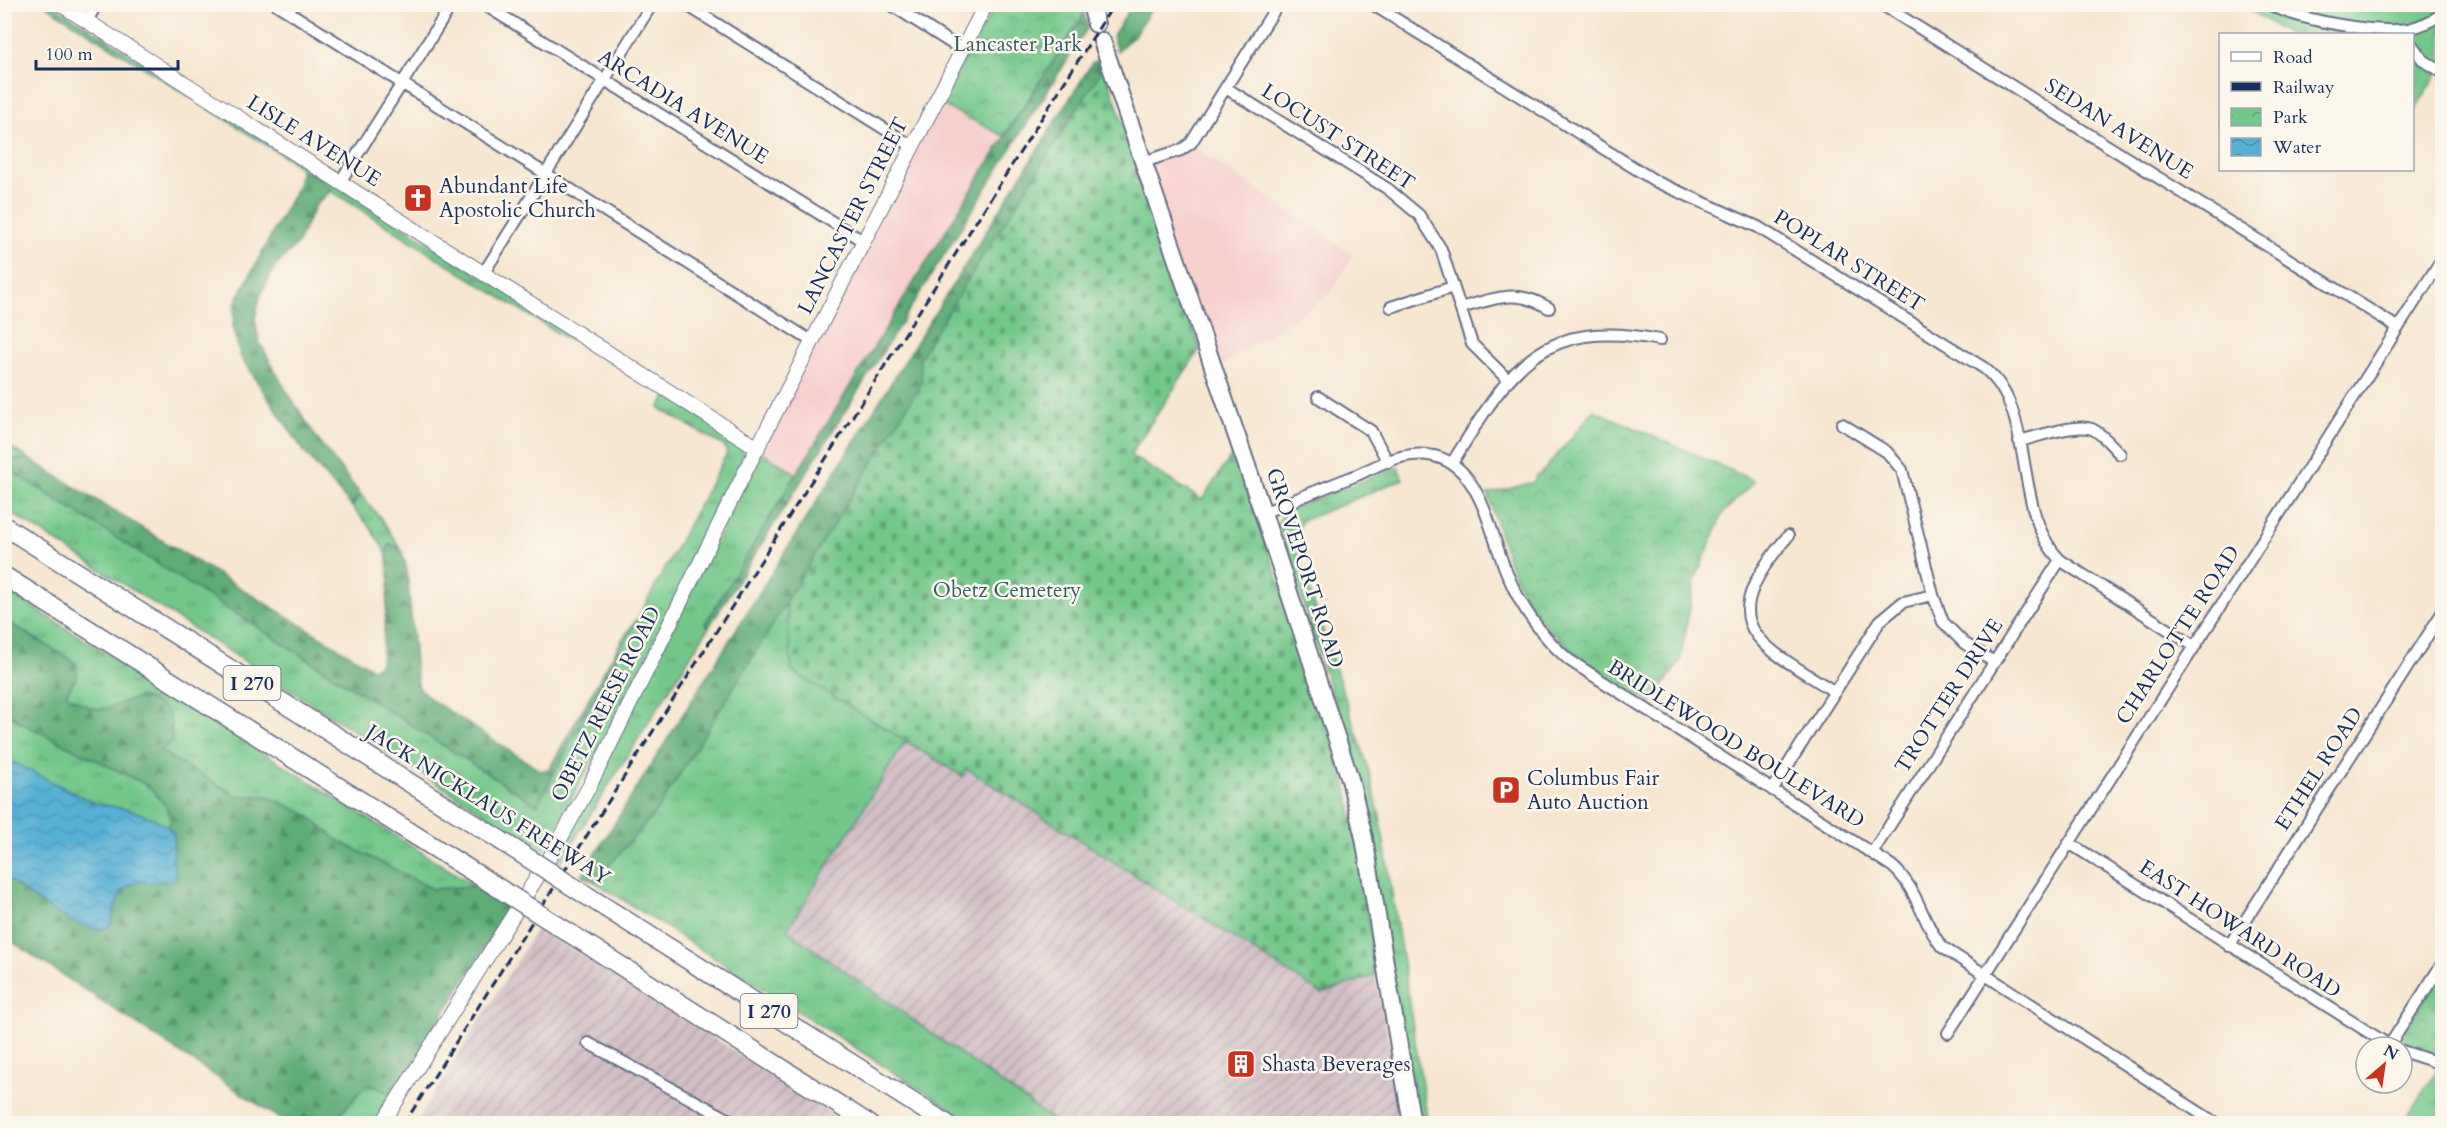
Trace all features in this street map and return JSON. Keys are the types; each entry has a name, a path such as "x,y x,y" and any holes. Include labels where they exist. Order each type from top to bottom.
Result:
{"highway":[{"name":"JACK NICKLAUS FREEWAY","path":"4,526 946,1124"},
{"name":"I 270","path":"4,576 869,1124"}],"main road":[{"path":"1091,4 1096,24"},
{"name":"GROVEPORT ROAD","path":"1102,41 1326,700 1360,815 1412,1124"}],"street":[{"name":"LISLE AVENUE","path":"60,4 758,448"},
{"path":"86,22 97,4"},
{"path":"276,4 813,342"},
{"path":"340,182 452,4"},
{"name":"ARCADIA AVENUE","path":"483,4 863,241"},
{"path":"483,274 652,4"},
{"path":"685,4 912,146"},
{"path":"890,4 962,50"},
{"name":"LANCASTER STREET","path":"758,448 986,4"},
{"path":"1143,162 1181,150 1191,143 1278,4"},
{"name":"POPLAR STREET","path":"1372,4 1657,182 1758,227 1984,368 2001,385 2019,441 2040,532 2051,551 2060,560 2194,646"},
{"name":"SEDAN AVENUE","path":"1881,4 2397,327"},
{"path":"2269,4 2293,14 2409,32 2442,14"},
{"path":"2414,48 2423,60 2442,72"},
{"name":"LOCUST STREET","path":"1226,88 1404,201 1431,231 1454,287 1472,344 1507,379"},
{"name":"CHARLOTTE ROAD","path":"1948,1033 2442,259"},
{"path":"1391,307 1454,287"},
{"path":"1461,308 1511,296 1524,296 1549,308"},
{"path":"1452,463 1507,379 1545,350 1574,338 1609,332 1660,340"},
{"path":"1318,397 1371,431 1388,462"},
{"path":"1842,423 1887,452 1902,470 1933,594 1948,629 1964,644 1994,662"},
{"path":"2019,441 2079,428 2092,429 2120,454"},
{"name":"OBETZ REESE ROAD","path":"382,1124 553,852 590,785 758,448"},
{"name":"BRIDLEWOOD BOULEVARD","path":"1263,513 1388,462 1426,454 1452,463 1475,487 1505,571 1518,597 1552,645 1588,674 1892,866 1910,885 1924,919 1942,948 2217,1124"},
{"path":"1788,536 1768,560 1751,596 1748,616 1750,625 1754,635 1768,649 1835,692"},
{"name":"TROTTER DRIVE","path":"1872,853 2060,560"},
{"path":"1772,790 1887,614 1903,602 1933,594"},
{"name":"ETHEL ROAD","path":"2229,946 2442,613"},
{"name":"EAST HOWARD ROAD","path":"2069,843 2373,1035"},
{"path":"2398,1035 2442,964"},
{"path":"588,1043 737,1124"},
{"path":"2414,1055 2442,1064"}],"shaded area":[{"path":"943,5 1090,5 1004,136 797,474 761,452 978,28"},
{"path":"1186,142 1353,254 1331,294 1209,374 1135,158"},
{"path":"906,741 962,775 965,768 1322,994 1375,975 1405,1123 1057,1123 787,930"},
{"path":"538,927 848,1123 415,1124"}],"green space":[{"path":"45,5 53,5 574,335 570,341 331,191 290,160"},
{"name":"Lancaster Park","path":"995,5 1083,5 1084,14 1004,136 940,104"},
{"path":"1132,5 1154,5 1133,37 1117,51 1112,37"},
{"path":"2242,5 2442,5 2442,66 2414,111 2414,33 2286,33"},
{"path":"1084,14 1088,27 709,627 705,624 845,394"},
{"path":"1101,58 1104,67 920,359 923,383 658,809 595,882 582,875 1092,63"},
{"name":"Obetz Cemetery","path":"1104,67 1200,349 1130,455 1202,500 1235,450 1344,776 1362,859 1375,975 1322,994 966,768 962,776 792,671 786,601 922,383 920,359 928,343"},
{"path":"300,170 320,178 331,191 315,206 297,244 275,267 260,297 255,319 259,341 284,387 318,440 361,495 352,507 305,453 240,356 233,327 235,303 299,183"},
{"path":"668,394 738,442 743,450 743,464 613,723 543,851 5,509 4,443 29,459 11,460 13,472 537,805 727,453 724,446 659,408"},
{"path":"1594,410 1755,481 1723,513 1695,580 1680,661 1651,704 1591,665 1555,635 1540,618 1526,599 1515,577 1488,494 1534,482 1536,476 1542,473"},
{"path":"761,452 797,474 706,623 709,627 561,861 557,858"},
{"path":"29,459 373,669 381,662 389,578 386,553 390,544 401,549 407,569 419,688 433,701 541,771 549,769 621,641 637,619 537,805 13,472 11,460"},
{"path":"1398,467 1403,479 1302,521 1293,540 1367,764 1380,816 1428,1123 1420,1123 1348,746 1278,524 1283,512"},
{"path":"361,495 380,517 401,549 390,544 386,553 370,527 352,507"},
{"path":"4,589 475,886 433,889 339,841 307,815 268,796 237,796 159,751 125,701 102,709 88,706 66,694 76,677 76,663 5,620"},
{"path":"786,601 792,671 906,741 787,930 1057,1123 973,1123 595,882 658,809"},
{"path":"4,620 76,663 77,677 66,694 78,702 96,709 103,709 140,697 158,704 169,717 172,742 160,751 237,796 268,796 307,815 339,841 432,889 475,886 510,908 393,1095 374,1086 365,1086 332,1123 286,1123 5,937 5,877 73,922 101,929 111,925 116,903 129,886 135,883 177,879 173,862 174,835 168,827 171,820 167,808 149,786 23,724 5,710"},
{"path":"4,710 23,724 149,786 167,808 171,820 168,827 130,810 94,803 5,758"},
{"path":"2442,973 2442,1058 2416,1052 2414,1035 2405,1035 2405,1030"},
{"path":"2439,1067 2442,1067 2442,1123 2402,1124"},
{"path":"365,1086 374,1086 393,1095 375,1123 332,1124"}],"water":[{"path":"4,758 94,803 130,810 168,827 174,835 173,862 177,879 135,883 129,886 116,903 111,924 101,928 73,922 41,903 5,877"}],"waterway":[{"path":"2442,1037 2442,1044"}],"railway":[{"path":"404,1124 1114,4"}],"place":[{"name":"Abundant Life Apostolic Church","path":"418,198"},
{"name":"Columbus Fair Auto Auction","path":"1506,790"},
{"name":"Shasta Beverages","path":"1241,1064"}]}
